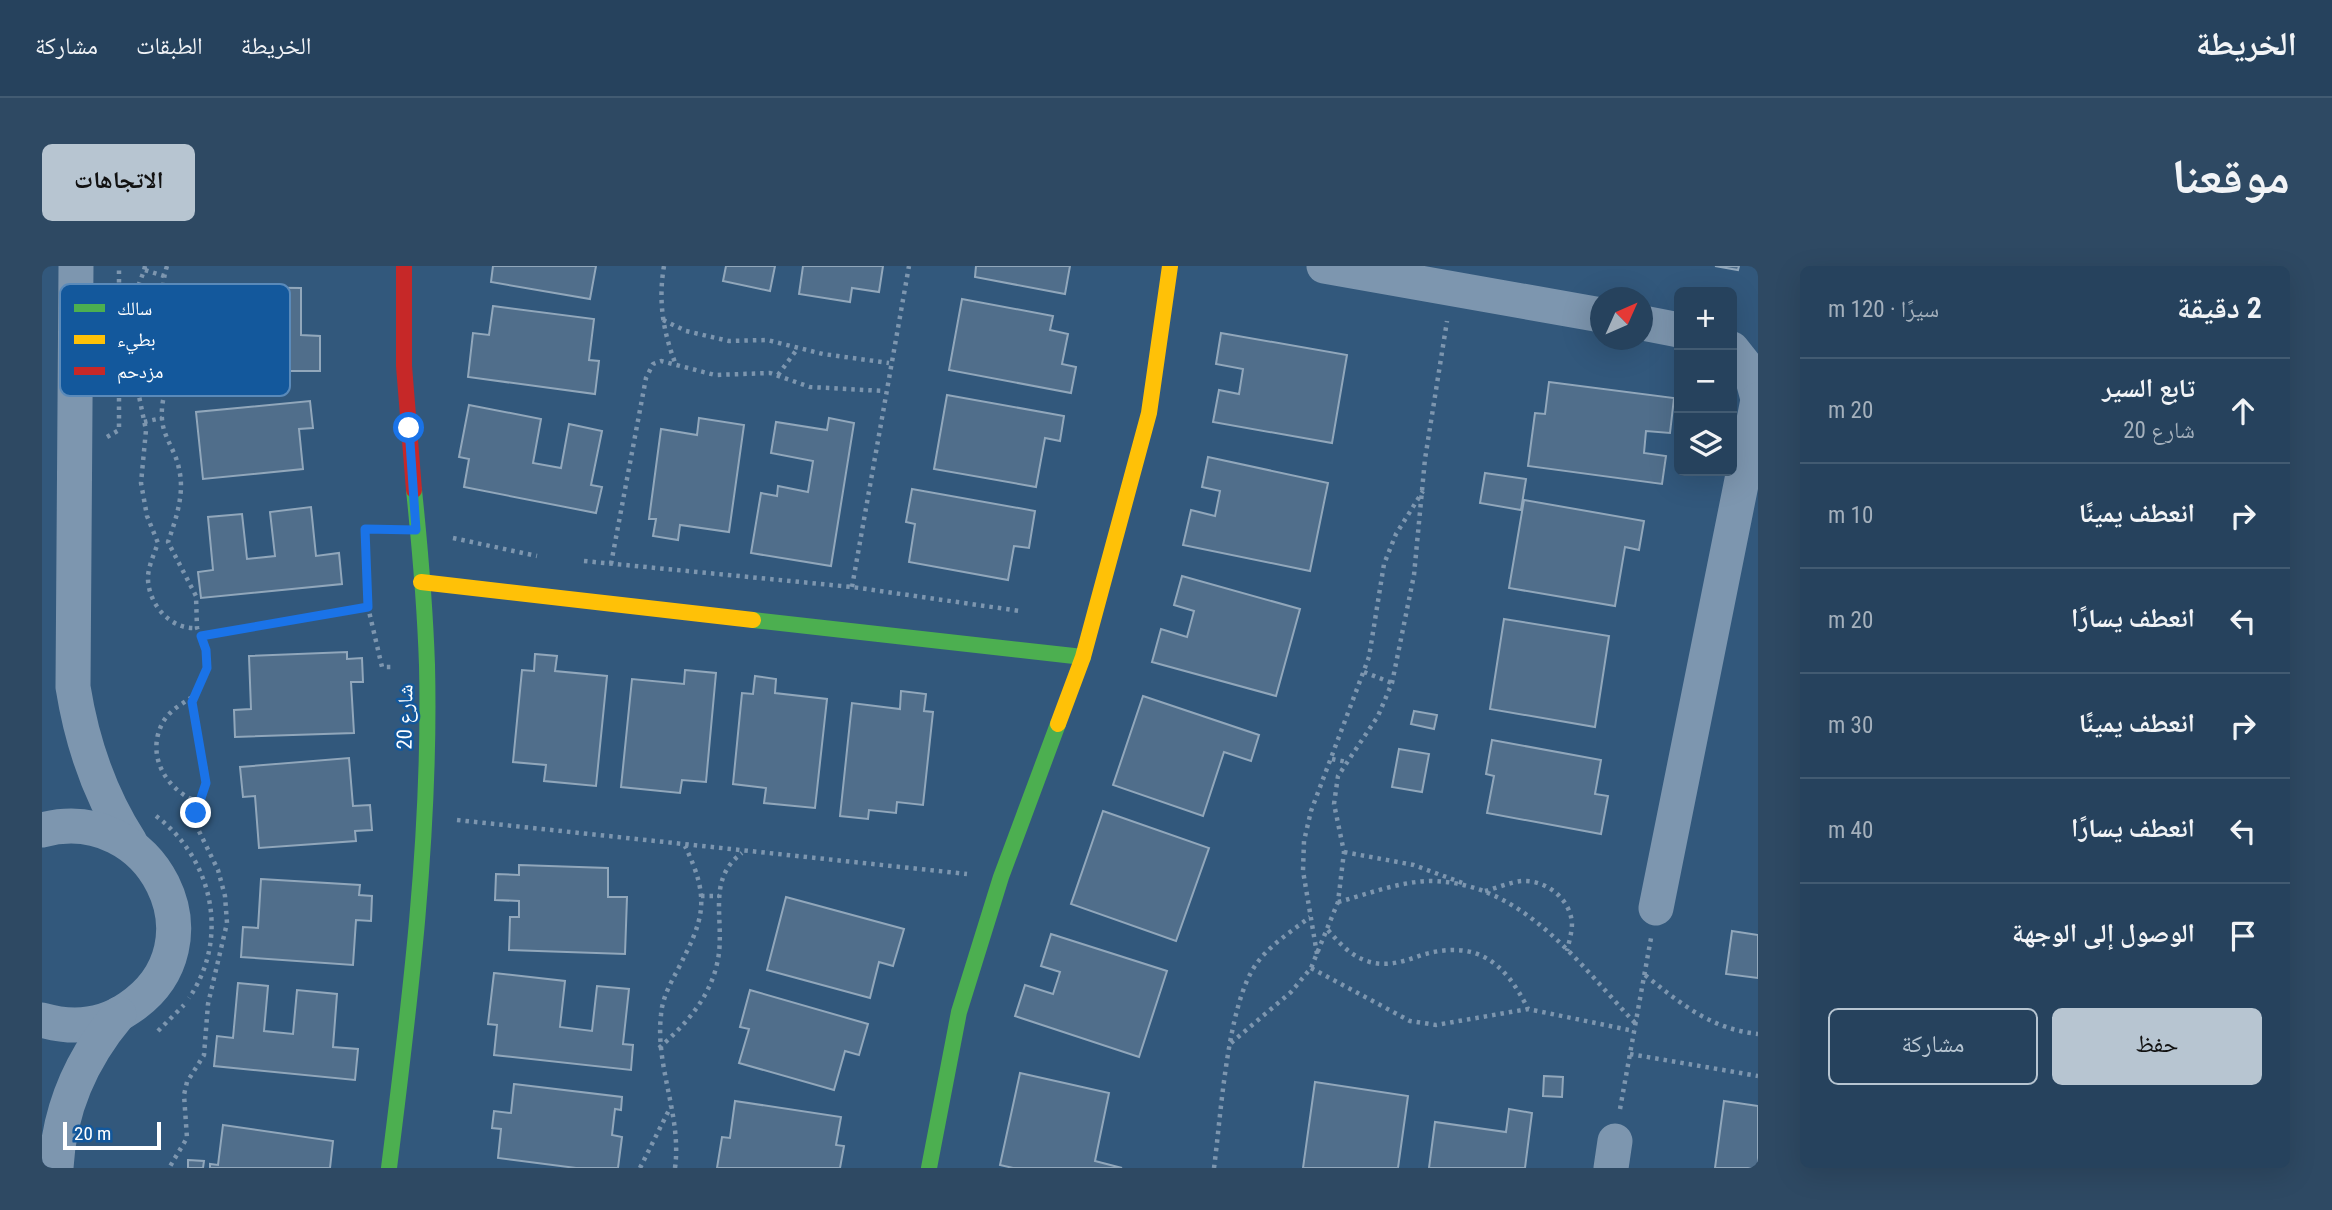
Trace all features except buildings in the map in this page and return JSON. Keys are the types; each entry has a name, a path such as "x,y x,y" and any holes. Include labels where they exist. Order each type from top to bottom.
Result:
{"street":[{"path":"76,266 76,284"},
{"name":"شارع 20","path":"389,1168 405,1042 425,817 427,666 404,361 404,266"},
{"path":"929,1168 960,1012 1001,877 1083,657 1149,413 1170,266"},
{"path":"1324,266 1590,313"},
{"path":"1653,325 1674,329"},
{"path":"1656,908 1758,399 1751,373 1733,350"},
{"path":"56,1168 58,1138 74,1084 101,1035 119,1014 151,988 170,952 173,932 172,911 158,872 130,842 94,772 78,716 73,687 75,396"},
{"path":"421,582 1083,657"},
{"path":"42,830 66,825 88,826 110,832 130,842"},
{"path":"42,1020 79,1026 119,1014"}],"path":[{"path":"163,284 167,266"},
{"path":"664,266 659,293 663,320 676,366"},
{"path":"852,587 884,391 909,266"},
{"path":"137,284 145,268 164,276"},
{"path":"1231,1043 1291,992 1311,968 1318,957 1338,902 1344,852 1334,804 1338,776 1378,716 1392,683 1414,575 1425,459 1452,288"},
{"path":"663,320 708,337 729,341 768,340 798,348 889,363"},
{"path":"778,375 798,348"},
{"path":"611,564 647,369 661,361 715,375 754,372 778,375 810,387 884,391"},
{"path":"139,396 146,440 141,483 145,508 158,543 148,575 151,595 164,616 185,629 197,628"},
{"path":"166,396 162,418 165,434 179,468 181,490 168,542 197,596 197,628 206,650 207,668 193,696 171,711 163,722 156,748 158,762 169,783 187,798 198,802"},
{"path":"144,422 162,418"},
{"path":"1318,957 1303,871 1304,841 1311,811 1364,672 1376,628 1377,596 1384,564 1396,534 1423,490"},
{"path":"427,666 382,667 368,607 365,529 416,530 542,558"},
{"path":"158,543 168,542"},
{"path":"570,560 852,587 1025,612"},
{"path":"201,636 368,607"},
{"path":"1364,672 1392,683"},
{"path":"169,1168 187,1138 184,1095 187,1082 204,1055 208,1004 227,923 225,896 218,870 196,825 198,802 206,773 193,696"},
{"path":"1332,759 1347,762"},
{"path":"425,817 1001,877"},
{"path":"675,1168 675,1121 659,1048 661,1013 668,989 695,939 701,918 699,875 685,845"},
{"path":"659,1048 685,1025 704,997 719,954 722,931 720,879 729,863 743,852"},
{"path":"1344,852 1414,865 1512,902 1545,928 1636,1024"},
{"path":"1338,902 1389,888 1431,881 1473,886"},
{"path":"1485,891 1522,881 1541,883 1557,892 1568,907 1572,925 1567,951"},
{"path":"701,896 719,896"},
{"path":"1613,1154 1656,908"},
{"path":"1214,1168 1231,1043 1242,988 1257,962 1310,917"},
{"path":"1328,930 1346,950 1370,962 1397,964 1445,949 1467,950 1478,954 1507,972 1528,1009"},
{"path":"1311,968 1409,1021 1449,1024 1507,1010 1528,1009 1634,1031"},
{"path":"1644,974 1706,1021 1731,1030 1758,1034"},
{"path":"1630,1054 1758,1076"},
{"path":"640,1168 671,1106"}],"traffic: fast":[{"path":"389,1168 411,980 426,791 427,665 414,490"},
{"path":"753,620 1083,657"},
{"path":"929,1168 959,1012 1001,877 1058,724"}],"traffic: slow":[{"path":"1058,724 1083,657 1149,413 1170,266"},
{"path":"421,582 753,620"}],"traffic: jam":[{"path":"404,266 404,366 414,490"}],"route":[{"path":"196,813 206,783 192,702 207,668 208,659 201,636 368,607 365,529 416,530 409,428"}]}
